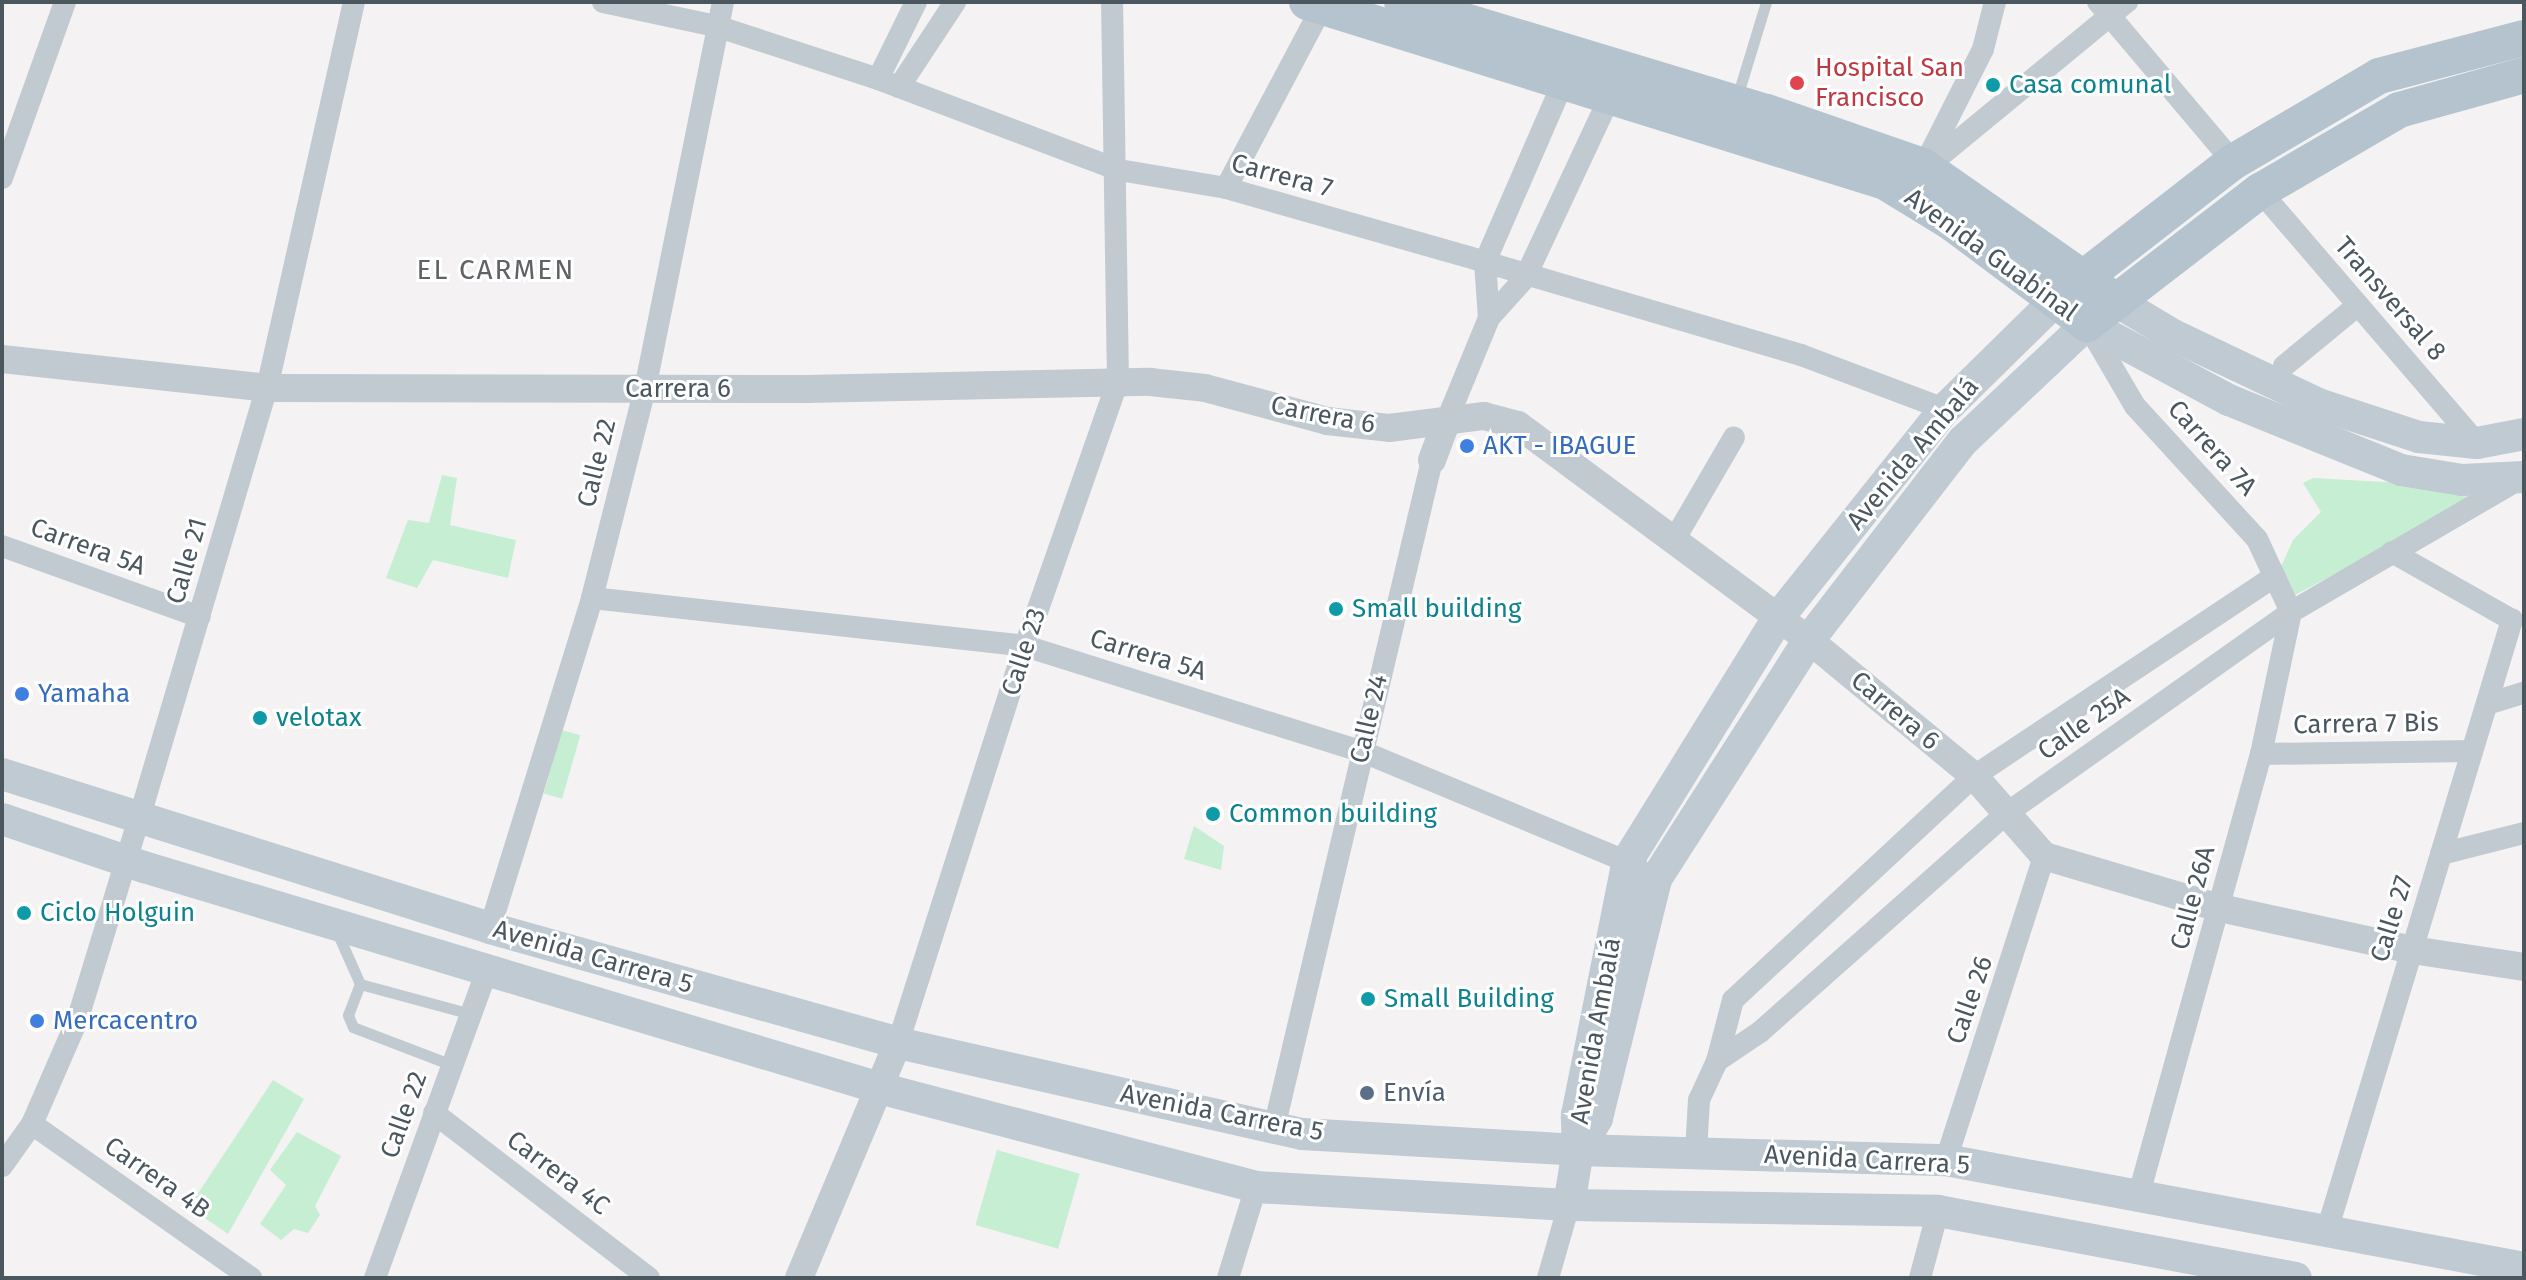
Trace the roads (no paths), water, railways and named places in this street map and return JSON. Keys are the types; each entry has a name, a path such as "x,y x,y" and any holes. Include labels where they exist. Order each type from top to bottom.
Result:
{"main road":[{"name":"Avenida Guabinal","path":"1402,2 1735,103 1915,179 2179,338 2318,404 2419,437 2477,443 2524,434"},
{"name":"Avenida Guabinal","path":"1315,4 1609,99 1915,179 2054,302 2087,324 2242,406 2401,470 2462,480 2521,478"},
{"name":"Avenida Ambalá","path":"1578,1150 1577,1115 1628,860 1778,618 1945,409 2054,302 2233,162 2379,76 2524,38"},
{"name":"Avenida Ambalá","path":"1578,1150 1597,1118 1656,879 1809,640 1963,441 2087,324 2260,191 2399,110 2524,75"},
{"name":"Avenida Carrera 5","path":"2,774 490,928 898,1043 1274,1128 1578,1150 1946,1160 2326,1234 2524,1268"},
{"name":"Avenida Carrera 5","path":"2,819 124,861 883,1089 1256,1187 1569,1205 1938,1211 2296,1278"},
{"path":"1569,1205 1578,1150"}],"street":[{"path":"2,178 65,2"},
{"name":"Calle 21","path":"2,1166 32,1124 78,1018 139,819 267,388 354,2"},
{"name":"Carrera 7","path":"603,2 716,26 888,83 1119,170 1226,188 1485,262 1525,278 1801,355 1945,409"},
{"name":"Calle 22","path":"490,928 592,598 645,389 723,2"},
{"path":"888,83 916,2"},
{"path":"888,83 955,2"},
{"name":"Calle 23","path":"799,1278 883,1089 1025,646 1118,381 1119,170 1112,2"},
{"path":"1915,179 1983,49 1995,2"},
{"path":"1226,188 1315,4"},
{"path":"1915,179 2111,6 2233,162"},
{"name":"Calle 24","path":"1489,318 1485,262 1562,85"},
{"name":"Calle 24","path":"1274,1128 1432,460 1489,318 1525,278 1609,99"},
{"name":"Transversal 8","path":"2260,191 2477,443"},
{"path":"2284,366 2358,305"},
{"name":"Carrera 7A","path":"2087,324 2135,406 2257,539 2291,612"},
{"name":"Carrera 6","path":"2,359 267,388 645,389 1118,381 1205,388 1327,421 1389,428 1484,416 1518,425 1809,640 1974,776 2044,856"},
{"path":"1673,542 1734,437"},
{"name":"Calle 25A","path":"1717,1061 1760,1032 2007,813 2291,612 2521,478"},
{"name":"Carrera 5A","path":"2,546 200,617"},
{"name":"Calle 27","path":"2326,1234 2512,620 2392,552"},
{"name":"Calle 25A","path":"1696,1152 1699,1100 1717,1061 1733,1000 1974,776 2275,576"},
{"name":"Carrera 5A","path":"592,598 1025,646 1361,751 1628,860 1656,879"},
{"name":"Calle 26A","path":"2138,1197 2261,754 2291,612"},
{"path":"2487,704 2524,693"},
{"name":"Carrera 7 Bis","path":"2261,754 2472,751"},
{"path":"2441,854 2524,833"},
{"path":"2044,856 2220,908 2412,950 2524,967"},
{"name":"Calle 26","path":"1946,1160 2044,856"},
{"name":"Calle 22","path":"375,1278 487,971"},
{"name":"Carrera 4C","path":"434,1113 649,1278"},
{"name":"Carrera 4B","path":"32,1124 251,1278"},
{"path":"1228,1278 1256,1187"},
{"path":"1548,1278 1569,1205"},
{"path":"1920,1278 1938,1211"}],"lane":[{"path":"1735,103 1766,2"},
{"path":"333,924 360,984 348,1015 353,1027 452,1065"},
{"path":"360,984 471,1014"}],"place":[{"name":"Hospital San Francisco","path":"1797,83"},
{"name":"Casa comunal","path":"1993,85"},
{"name":"AKT - IBAGUE","path":"1467,446"},
{"name":"Small building","path":"1336,609"},
{"name":"Yamaha","path":"22,694"},
{"name":"velotax","path":"260,718"},
{"name":"Common building","path":"1213,814"},
{"name":"Ciclo Holguin","path":"24,913"},
{"name":"Small Building","path":"1368,999"},
{"name":"Mercacentro","path":"37,1021"},
{"name":"Envía","path":"1367,1093"}],"district":[{"name":"EL CARMEN","path":"496,270"}]}
